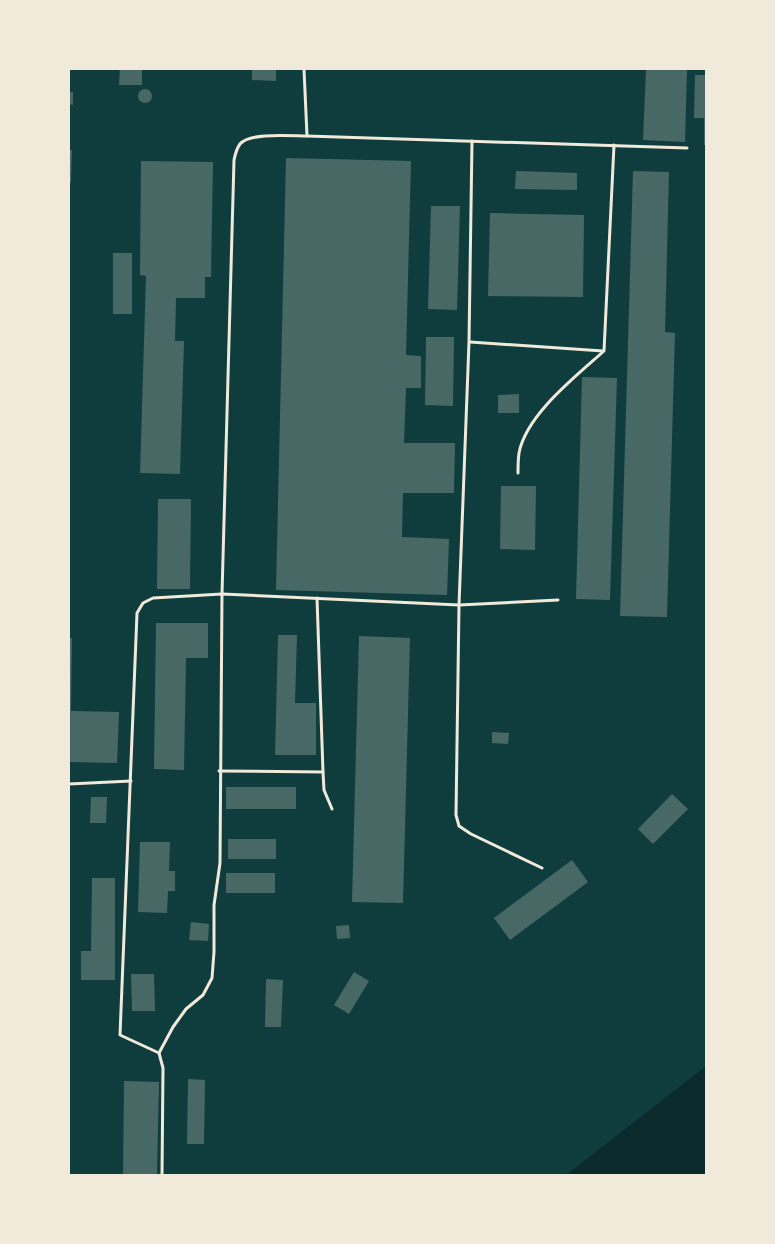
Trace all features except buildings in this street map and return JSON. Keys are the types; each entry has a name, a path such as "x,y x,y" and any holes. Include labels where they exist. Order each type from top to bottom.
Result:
{"lane":[{"path":"304,69 307,136"},
{"path":"162,1175 163,1068 159,1054 173,1027 186,1009 203,995 212,978 214,952 214,905 220,863 219,771 222,594 234,160 239,145 248,139 307,136 687,148"},
{"path":"472,141 470,342 459,605 456,815 459,826 470,834 542,868"},
{"path":"518,473 520,452 530,427 554,395 604,351 614,145"},
{"path":"470,342 604,351"},
{"path":"159,1054 120,1035 137,613 143,603 153,598 222,594 459,605 558,600"},
{"path":"317,598 324,790 332,809"},
{"path":"219,771 323,772"},
{"path":"69,784 131,780"}],"water":[{"path":"706,1066 706,1175 566,1175"}]}
